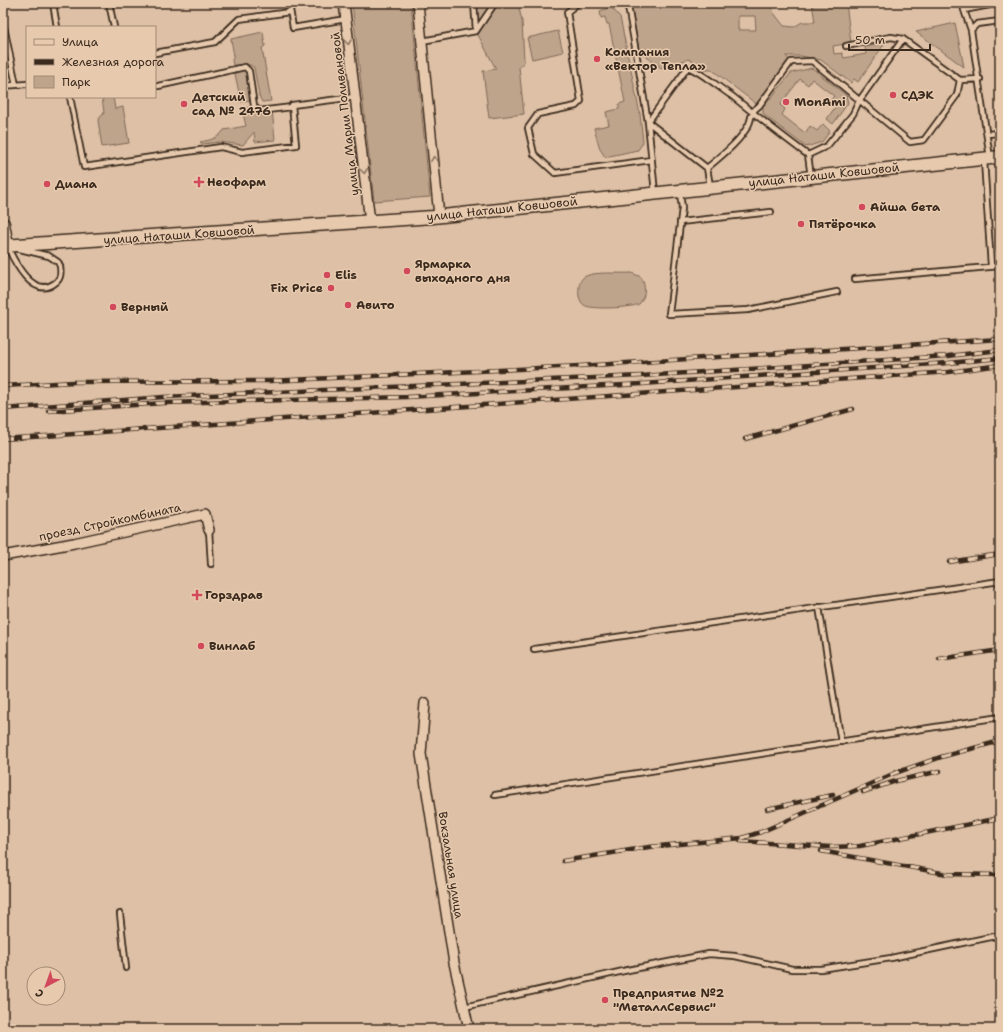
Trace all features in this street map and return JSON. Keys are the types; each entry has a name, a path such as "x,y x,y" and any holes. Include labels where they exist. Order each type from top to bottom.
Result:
{"street":[{"name":"улица Марии Поливановой","path":"344,3 370,222"},
{"path":"418,3 439,216"},
{"name":"улица Наташи Ковшовой","path":"5,246 370,222 439,216 991,158"},
{"path":"3,224 5,246"},
{"name":"проезд Стройкомбината","path":"3,555 74,543 205,514 209,530"},
{"name":"Вокзальная улица","path":"425,703 421,754 454,963 469,1029"}],"lane":[{"path":"53,3 57,26"},
{"path":"109,3 114,26"},
{"path":"288,3 293,28 346,19"},
{"path":"474,3 476,31"},
{"path":"422,41 476,31 495,3"},
{"path":"578,3 568,12 580,101 576,106 538,114 528,128 534,154 555,173 651,160"},
{"path":"622,3 628,6 648,122 651,160 656,193"},
{"path":"962,3 971,30 980,79 986,134 991,158 991,266"},
{"path":"964,10 1000,3"},
{"path":"156,53 215,42 239,19 290,12"},
{"path":"971,30 977,24 1000,21"},
{"path":"3,22 16,86"},
{"path":"846,46 891,37 903,39 960,80 980,79"},
{"path":"808,155 827,146 853,114 859,101 903,39"},
{"path":"707,168 730,148 749,124 752,111 759,106 791,62 812,61 910,142 924,140 958,94 960,80"},
{"path":"158,86 245,67 249,71 254,106 259,111 355,97"},
{"path":"648,122 688,67 700,73 752,111 808,155 810,177"},
{"path":"3,86 26,84"},
{"path":"70,98 84,167 221,147 242,152 296,145 292,107"},
{"path":"648,122 707,168 711,188"},
{"path":"986,134 1000,133"},
{"path":"679,191 682,208 669,314 748,310 837,292"},
{"path":"680,222 771,212"},
{"path":"5,246 54,258 60,266 60,278 56,283 48,287 38,286 19,271 5,246"},
{"path":"855,279 1000,266"},
{"path":"209,530 211,564"},
{"path":"534,649 1000,581"},
{"path":"819,607 842,742"},
{"path":"495,795 1000,717"},
{"path":"120,914 126,968"},
{"path":"464,1007 628,970 710,954 734,956 792,968 821,969 891,958 1000,935"}],"green space":[{"path":"352,3 411,3 430,197 374,201"},
{"path":"474,3 495,3 480,26 499,3 522,3 518,4 522,21 524,62 519,67 524,114 489,118 483,71 496,69 476,31"},
{"path":"622,3 772,3 773,12 784,26 794,27 802,22 815,22 812,3 846,3 851,43 833,46 834,54 842,53 844,58 866,54 865,47 885,43 858,82 854,79 851,83 821,60 801,56 786,56 791,62 759,106 711,69 704,69 689,59 661,68 639,51 632,10","holes":["738,16 755,16 756,30 738,30"]},
{"path":"611,7 620,17 640,114 643,142 638,150 605,157 600,149 594,128 609,125 606,112 619,109 619,104 625,102 609,24 607,24 605,17 601,18 600,11"},
{"path":"955,23 964,67 916,32"},
{"path":"558,31 563,52 532,59 527,38"},
{"path":"263,32 265,46 262,48 271,101 262,102 259,96 254,67 247,64 233,65 232,60 234,56 231,39"},
{"path":"245,67 249,71 253,99 241,102 234,69"},
{"path":"812,68 846,95 848,103 833,124 827,119 836,106 830,101 834,96 812,79 808,85 800,79 780,105 785,109 782,115 805,133 810,126 817,131 823,124 830,131 822,142 806,147 763,114 763,108 791,73"},
{"path":"102,98 113,98 115,109 123,107 129,143 102,147 98,120 104,113"},
{"path":"254,106 259,111 272,109 275,140 255,142 254,132 243,145 220,142 202,144 200,142 216,137 224,130 246,126 242,109"},
{"path":"632,273 641,277 644,284 643,298 639,304 628,307 594,308 588,307 581,302 579,286 584,277 590,274"}],"railway":[{"path":"3,386 74,382 269,381 580,366 1000,339"},
{"path":"3,409 164,397 641,376 948,356 1000,350"},
{"path":"48,411 164,403 407,397 642,384 948,363 1000,358"},
{"path":"3,439 949,372 1000,365"},
{"path":"745,439 853,409"},
{"path":"949,562 1000,554"},
{"path":"939,659 1000,650"},
{"path":"563,861 649,847 742,838 761,832 895,773 941,757 1000,741"},
{"path":"863,792 896,781 940,771"},
{"path":"767,809 833,795"},
{"path":"740,841 830,847 860,846 1000,818"},
{"path":"821,851 947,874 1000,875"}],"place":[{"name":"Компания «Вектор Тепла»","path":"597,59"},
{"name":"СДЭК","path":"893,95"},
{"name":"MonAmi","path":"786,102"},
{"name":"Детский сад № 2476","path":"184,104"},
{"name":"Неофарм","path":"199,182"},
{"name":"Диана","path":"47,184"},
{"name":"Айша бета","path":"862,207"},
{"name":"Пятёрочка","path":"801,224"},
{"name":"Ярмарка выходного дня","path":"407,271"},
{"name":"Elis","path":"327,275"},
{"name":"Fix Price","path":"331,288"},
{"name":"Авито","path":"348,305"},
{"name":"Верный","path":"113,307"},
{"name":"Горздрав","path":"197,595"},
{"name":"Винлаб","path":"201,646"},
{"name":"Предприятие №2 \"МеталлСервис\"","path":"605,1000"}]}
